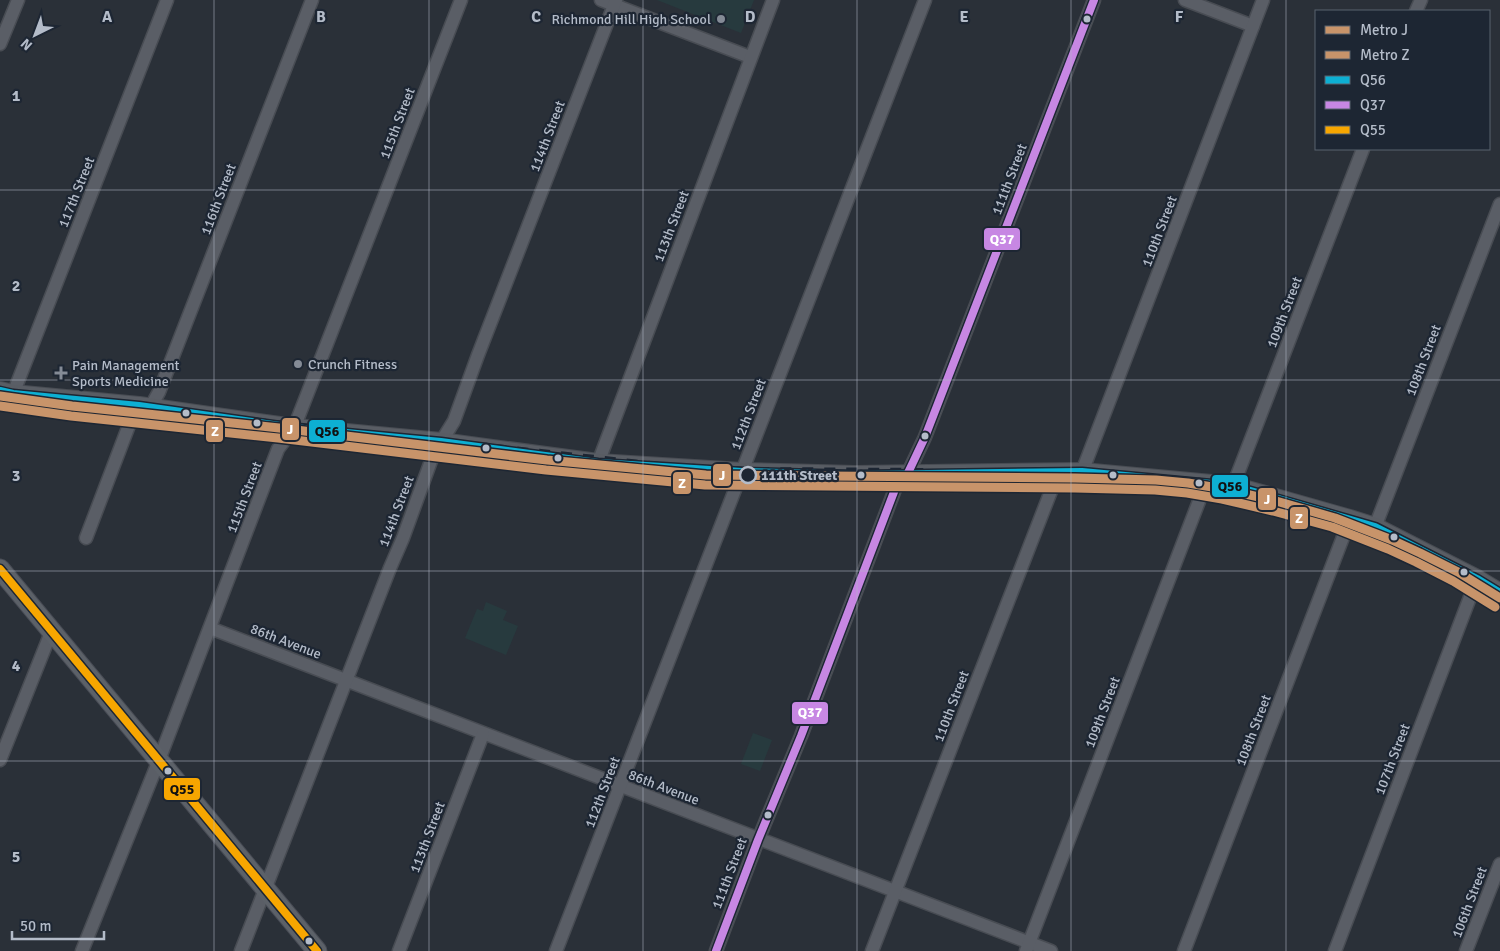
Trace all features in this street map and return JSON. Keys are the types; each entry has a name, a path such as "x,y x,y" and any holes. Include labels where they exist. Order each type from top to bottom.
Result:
{"main road":[{"path":"6,393 145,407 294,428 441,442 598,463 742,472 855,475 1082,472 1233,486 1350,519 1375,528 1477,578 1500,593"},
{"path":"0,569 317,951"}],"street":[{"path":"0,44 18,0"},
{"name":"117th Street","path":"6,393 167,0"},
{"name":"116th Street","path":"86,538 131,420 159,392 312,0"},
{"name":"115th Street","path":"82,951 159,760 278,449 294,428 460,0"},
{"path":"601,0 615,3 750,58"},
{"name":"113th Street","path":"598,463 773,0"},
{"name":"112th Street","path":"556,951 925,0"},
{"name":"111th Street","path":"716,951 758,840 801,736 897,484 907,475 925,437 1094,0"},
{"path":"1185,0 1253,26"},
{"name":"110th Street","path":"1082,472 1263,0"},
{"name":"114th Street","path":"241,951 403,538 431,461 454,420 615,3"},
{"name":"109th Street","path":"1233,486 1363,150"},
{"name":"108th Street","path":"1375,528 1500,204"},
{"name":"110th Street","path":"872,951 1057,472"},
{"name":"109th Street","path":"1027,947 1206,483"},
{"name":"108th Street","path":"1184,951 1350,519"},
{"name":"107th Street","path":"1335,951 1477,578"},
{"name":"86th Avenue","path":"210,628 894,892 1027,947 1051,951"},
{"path":"0,760 52,630"},
{"name":"113th Street","path":"398,951 483,734"},
{"name":"106th Street","path":"1466,951 1500,864"}],"green space":[{"name":"Richmond Hill High School","path":"657,0 754,0 741,33"},
{"path":"486,602 507,611 503,620 518,626 506,655 465,638 477,609 483,611"},
{"path":"753,733 772,740 760,771 741,764"}],"railway":[{"path":"58,398 659,464 750,469 931,470"}],"metro line":[{"name":"J","path":"0,396 72,406 279,428 547,460 706,475 1075,478 1156,480 1188,483 1276,501 1335,518 1420,553 1458,572 1500,598"},
{"name":"Z","path":"0,406 71,416 278,438 546,470 705,485 1075,488 1155,490 1187,493 1222,499 1332,527 1416,562 1453,581 1495,607"}],"transit line":[{"name":"Q37","path":"716,951 758,840 801,736 897,484 907,475 925,437 1094,0"},
{"name":"Q56","path":"0,391 13,394 139,406 294,428 441,442 598,463 742,472 855,475 1082,472 1233,486 1375,527 1477,579 1500,593"},
{"name":"Q55","path":"0,569 317,951"}],"place":[{"name":"Richmond Hill High School","path":"721,19"},
{"name":"Crunch Fitness","path":"298,364"},
{"name":"Pain Management Sports Medicine","path":"61,373"},
{"name":"111th Street","path":"748,475"}]}
